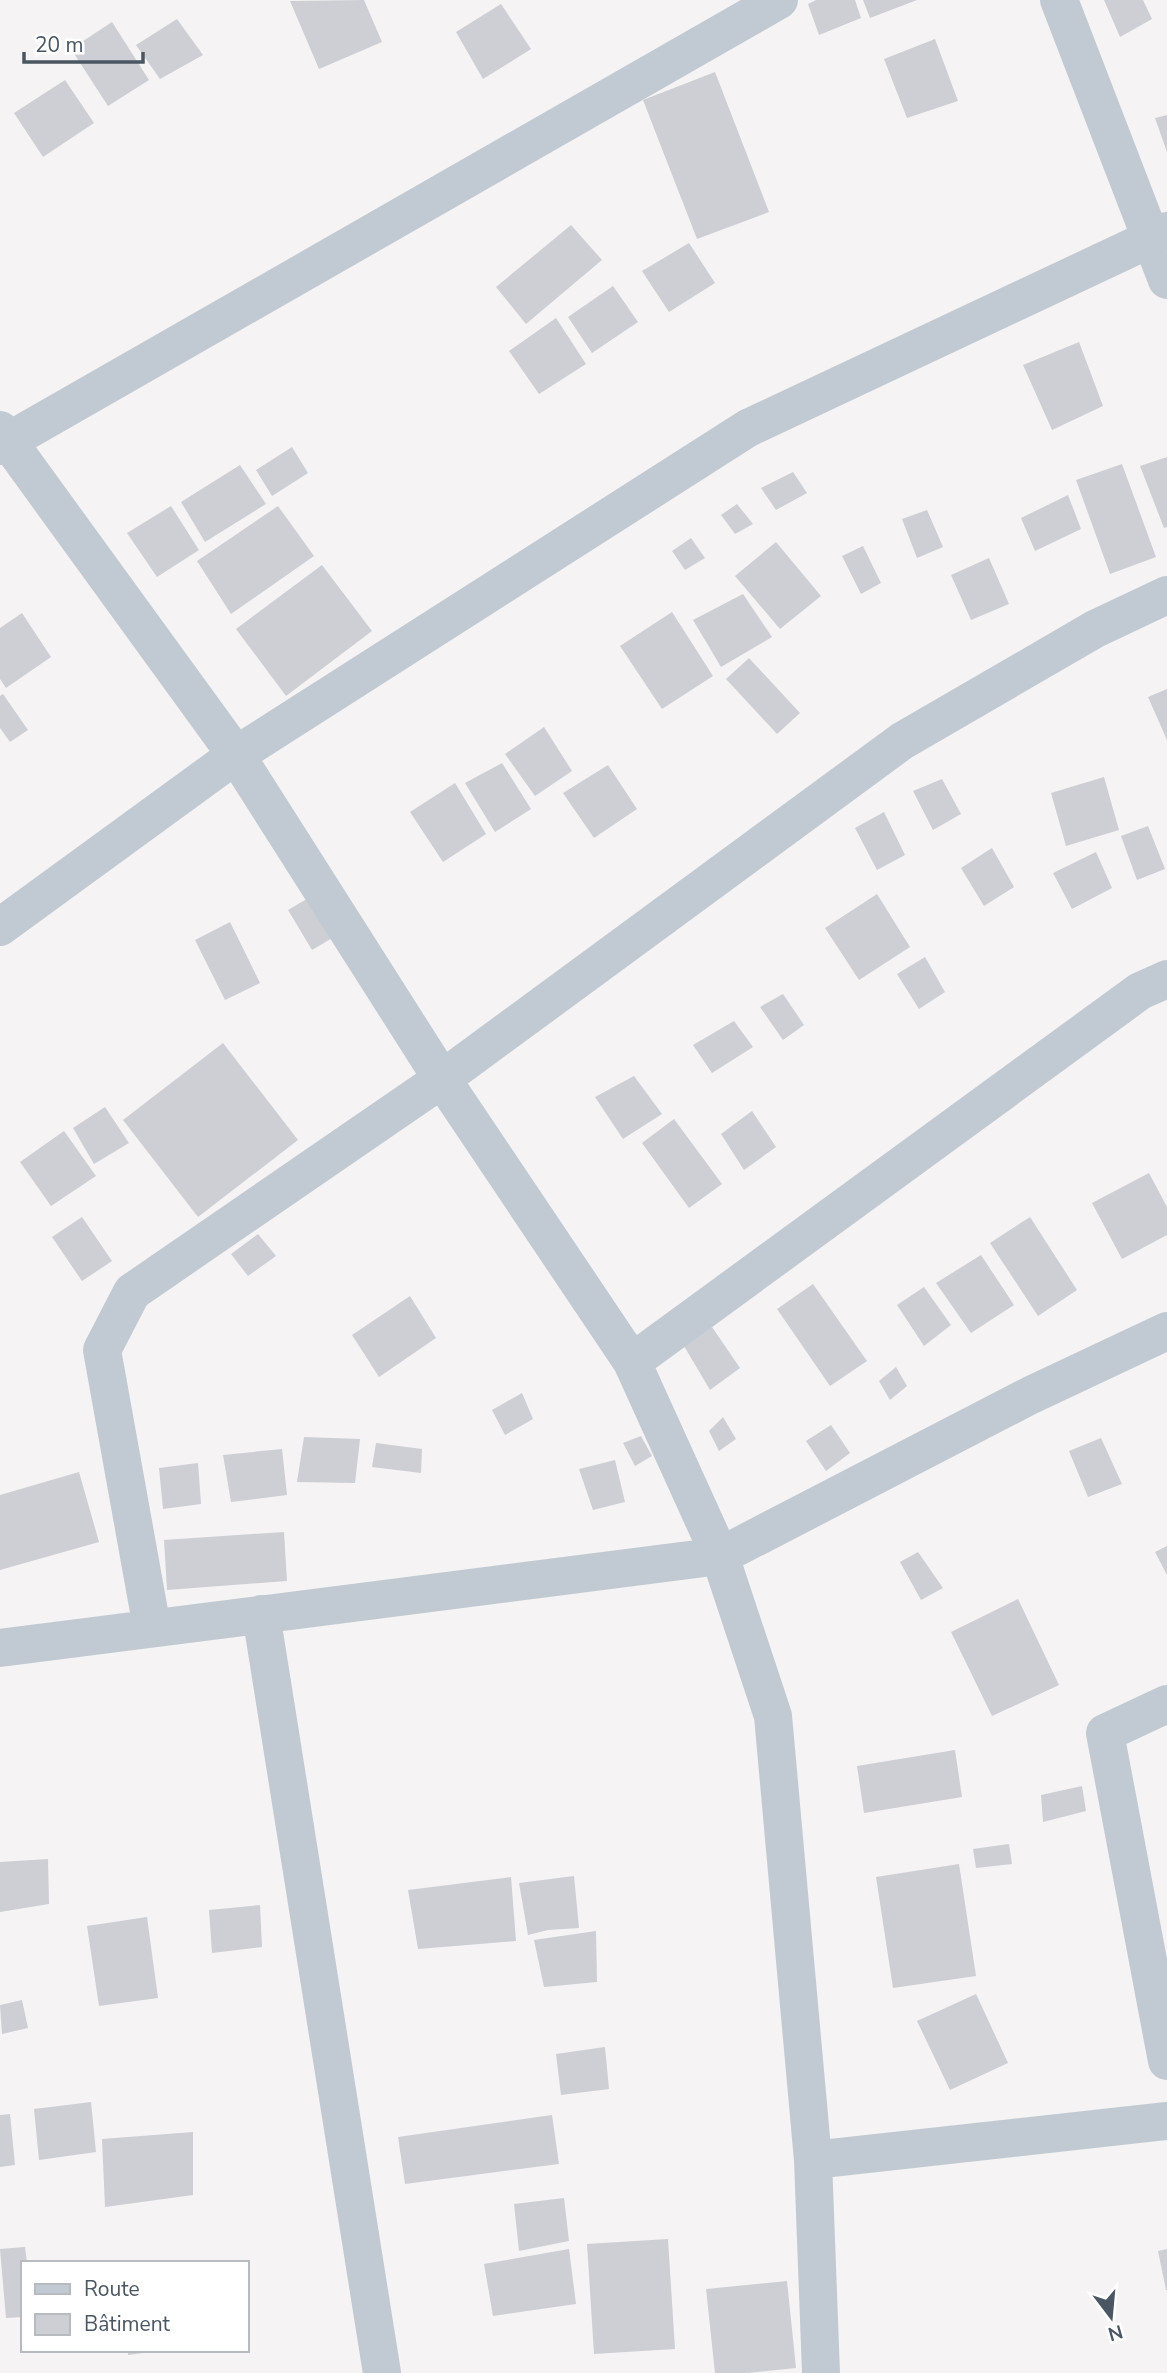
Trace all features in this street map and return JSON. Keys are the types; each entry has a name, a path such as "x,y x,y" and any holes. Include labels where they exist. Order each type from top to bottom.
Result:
{"street":[{"path":"779,0 3,439 236,755 442,1079 632,1362 720,1556 773,1716 813,2160 821,2373"},
{"path":"1059,0 1158,234 1167,280"},
{"path":"0,927 236,755 748,428 1158,234"},
{"path":"152,1628 102,1350 132,1292 442,1079 902,741 1095,629 1167,595"},
{"path":"632,1362 1140,990 1167,979"},
{"path":"0,1648 720,1556 1031,1395 1167,1331"},
{"path":"261,1614 382,2373"},
{"path":"1167,1704 1105,1733 1167,2061"},
{"path":"813,2160 1167,2120"}],"building":[{"path":"364,0 382,42 319,69 290,1"},
{"path":"816,0 855,0 861,18 819,35 808,4"},
{"path":"863,0 917,0 870,18"},
{"path":"1104,0 1143,0 1152,19 1120,37"},
{"path":"501,4 531,49 483,79 456,32"},
{"path":"177,19 203,55 160,79 136,45"},
{"path":"112,22 149,80 108,106 71,49"},
{"path":"935,39 958,101 907,118 884,59"},
{"path":"715,72 769,212 697,239 643,100"},
{"path":"65,80 94,123 43,157 14,113"},
{"path":"1167,115 1167,152 1155,118"},
{"path":"571,225 602,260 526,324 496,287"},
{"path":"689,243 715,283 669,312 642,271"},
{"path":"613,286 638,322 592,353 568,317"},
{"path":"556,318 586,364 539,394 509,351"},
{"path":"1079,342 1103,406 1052,430 1023,365"},
{"path":"292,447 308,473 272,496 256,470"},
{"path":"1167,457 1167,527 1164,528 1140,466"},
{"path":"1122,464 1156,557 1110,574 1076,480"},
{"path":"240,465 266,504 205,542 181,502"},
{"path":"793,472 807,493 776,510 761,488"},
{"path":"1068,495 1081,529 1035,551 1021,518"},
{"path":"737,504 753,524 735,534 721,515"},
{"path":"171,506 199,550 157,577 127,533"},
{"path":"278,506 314,556 231,614 197,561"},
{"path":"927,510 943,547 917,558 902,519"},
{"path":"691,538 705,558 685,570 672,551"},
{"path":"776,542 821,596 780,629 735,576"},
{"path":"863,546 881,583 861,594 842,556"},
{"path":"989,558 1009,604 971,620 951,575"},
{"path":"322,565 372,631 286,696 236,629"},
{"path":"743,594 772,637 721,667 693,620"},
{"path":"672,612 713,676 662,709 620,646"},
{"path":"22,613 51,657 6,688 0,679 0,628"},
{"path":"749,658 800,713 777,734 726,679"},
{"path":"1167,689 1167,740 1148,697"},
{"path":"3,694 28,730 10,742 0,728 0,696"},
{"path":"544,727 572,771 535,796 505,754"},
{"path":"502,763 531,809 495,832 465,783"},
{"path":"608,765 637,809 594,838 563,793"},
{"path":"1104,777 1119,830 1066,846 1051,793"},
{"path":"942,779 961,814 933,830 913,791"},
{"path":"455,783 486,834 443,862 410,812"},
{"path":"884,812 905,855 877,870 855,828"},
{"path":"1148,826 1165,869 1137,880 1121,836"},
{"path":"992,848 1014,887 984,906 961,868"},
{"path":"1096,852 1112,888 1072,909 1053,873"},
{"path":"877,894 910,947 859,980 825,928"},
{"path":"310,897 334,937 312,950 288,910"},
{"path":"230,922 260,983 225,1000 195,940"},
{"path":"925,957 945,992 919,1009 897,974"},
{"path":"783,994 804,1025 783,1040 760,1007"},
{"path":"734,1021 753,1047 712,1073 693,1045"},
{"path":"223,1043 298,1140 198,1217 123,1120"},
{"path":"634,1076 662,1114 623,1139 595,1097"},
{"path":"105,1107 129,1143 94,1164 73,1128"},
{"path":"752,1111 776,1147 744,1170 721,1134"},
{"path":"674,1119 722,1184 689,1208 642,1143"},
{"path":"64,1131 96,1176 51,1206 20,1162"},
{"path":"1149,1173 1167,1207 1167,1235 1122,1259 1092,1203"},
{"path":"82,1217 112,1261 82,1281 52,1237"},
{"path":"1030,1217 1077,1290 1038,1316 990,1243"},
{"path":"258,1234 276,1256 248,1276 231,1254"},
{"path":"981,1255 1014,1305 971,1333 936,1283"},
{"path":"813,1284 867,1361 830,1386 777,1309"},
{"path":"924,1287 951,1325 924,1346 897,1305"},
{"path":"410,1296 436,1338 379,1377 352,1335"},
{"path":"712,1327 740,1368 710,1390 684,1346"},
{"path":"896,1367 907,1386 890,1400 879,1381"},
{"path":"522,1393 533,1419 505,1435 492,1410"},
{"path":"723,1417 736,1439 719,1451 709,1431"},
{"path":"831,1425 850,1453 826,1471 806,1441"},
{"path":"641,1436 652,1456 635,1466 623,1443"},
{"path":"304,1437 360,1439 355,1483 297,1482"},
{"path":"1101,1438 1122,1484 1088,1497 1069,1451"},
{"path":"376,1443 422,1449 421,1473 372,1467"},
{"path":"282,1449 287,1495 231,1502 223,1455"},
{"path":"615,1460 625,1502 593,1510 579,1469"},
{"path":"198,1463 201,1504 163,1509 159,1468"},
{"path":"79,1472 99,1542 0,1570 0,1495"},
{"path":"284,1532 287,1581 167,1590 164,1540"},
{"path":"1167,1546 1167,1575 1155,1552"},
{"path":"918,1552 943,1588 921,1600 900,1562"},
{"path":"1018,1599 1059,1685 992,1716 951,1632"},
{"path":"955,1750 962,1797 864,1813 857,1766"},
{"path":"1082,1786 1086,1811 1043,1822 1041,1795"},
{"path":"1009,1844 1012,1864 976,1868 973,1849"},
{"path":"48,1859 49,1904 0,1912 0,1862"},
{"path":"959,1864 976,1976 893,1988 876,1877"},
{"path":"574,1876 579,1928 548,1930 528,1935 519,1883"},
{"path":"511,1877 516,1941 418,1949 408,1890"},
{"path":"260,1905 262,1947 212,1953 209,1910"},
{"path":"147,1917 158,1998 99,2006 87,1926"},
{"path":"596,1931 597,1982 544,1987 534,1940"},
{"path":"976,1994 1008,2063 950,2090 917,2021"},
{"path":"22,2000 28,2028 2,2034 0,2005"},
{"path":"605,2047 609,2089 561,2095 556,2054"},
{"path":"91,2102 96,2152 39,2160 34,2109"},
{"path":"10,2114 15,2165 0,2167 0,2115"},
{"path":"552,2115 559,2164 405,2184 398,2137"},
{"path":"193,2132 193,2195 105,2207 102,2139"},
{"path":"564,2198 569,2241 519,2251 514,2204"},
{"path":"668,2239 675,2349 594,2354 587,2244"},
{"path":"25,2247 27,2261 21,2261 21,2317 6,2318 0,2249"},
{"path":"569,2249 576,2304 493,2316 484,2264"},
{"path":"1167,2249 1167,2290 1166,2290 1158,2251"},
{"path":"787,2281 796,2368 715,2373 706,2289"},
{"path":"128,2352 151,2352 128,2355"}]}
